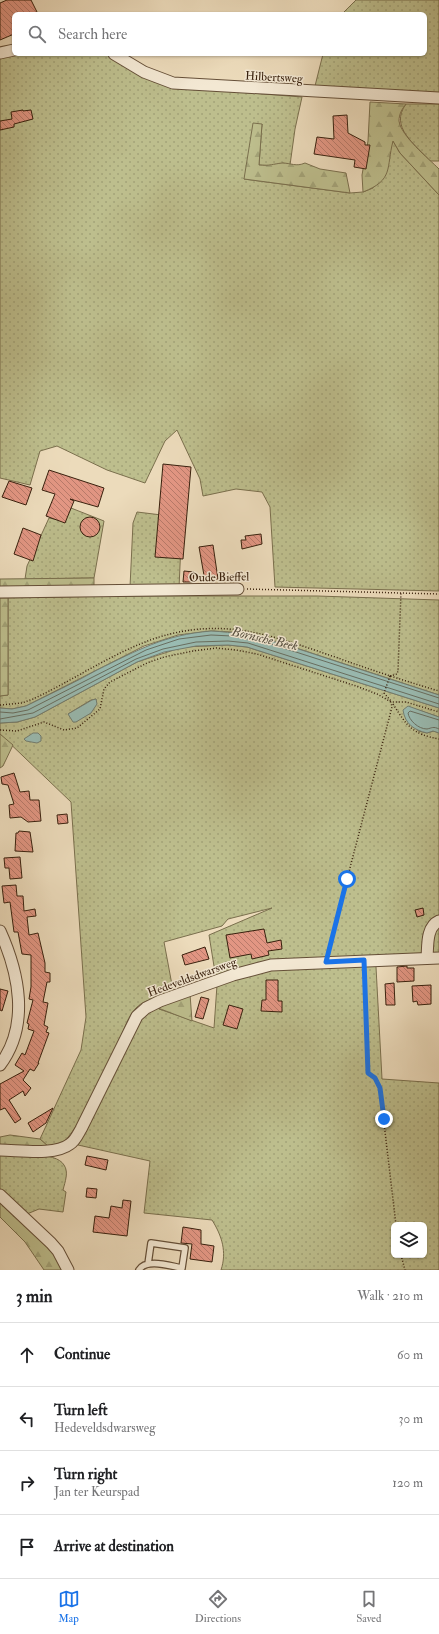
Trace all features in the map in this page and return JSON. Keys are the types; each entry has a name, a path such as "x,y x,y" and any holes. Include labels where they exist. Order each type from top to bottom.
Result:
{"street":[{"path":"0,53 12,50"},
{"name":"Hilbertsweg","path":"117,56 144,72 173,83 439,98"},
{"name":"Oude Bieffel","path":"0,592 238,589"},
{"path":"427,958 431,929 434,924 439,921"},
{"path":"0,931 12,963 17,985 18,1003 17,1020 12,1044 0,1065"},
{"name":"Hedeveldsdwarsweg","path":"0,1150 50,1151 64,1148 71,1144 81,1129 137,1016 146,1008 160,1001 253,969 271,965 439,958"},
{"path":"0,1195 51,1243 58,1251 68,1270"}],"lane":[{"path":"139,1270 141,1266 148,1264 182,1268 185,1248 151,1243 148,1264"}],"path":[{"name":"Oude Bieffel","path":"238,589 439,594"},
{"path":"390,676 397,674 398,671 401,592"},
{"path":"0,705 22,703 33,699 120,654 154,639 195,629 225,628 250,631 279,638 439,691"},
{"path":"0,730 17,731 30,725 44,722 64,730 77,728 100,709 104,689 110,682 147,663 164,657 207,649 236,650 263,656 356,686 377,694 391,702 406,702 439,712"},
{"path":"390,676 384,693 402,718 415,733 439,739"},
{"path":"326,962 392,707 391,702"},
{"path":"364,960 368,1073 375,1078 380,1088 396,1222"},
{"path":"402,1258 405,1270"}],"green space":[{"path":"356,0 439,0 439,96 314,90 322,56 427,56 427,12 344,12"},
{"path":"12,54 12,56 109,56 137,72 225,91 302,97 295,129 290,165 283,163 274,166 259,165 262,124 244,179 350,193 363,192 373,188 393,141 400,153 439,195 439,591 275,587 270,507 262,492 236,489 203,496 200,479 177,430 165,441 145,483 107,470 57,446 40,451 30,485 0,478 0,57"},
{"path":"370,102 406,104 400,116 399,121 401,127 410,140 439,169 439,195 400,153 393,141 389,166 384,178 380,183 363,192 362,175 368,141"},
{"path":"406,104 439,104 439,161 430,161 406,135 400,120"},
{"path":"253,123 262,124 259,165 282,163 299,165 305,163 320,169 346,173 350,193 244,179"},
{"path":"71,508 104,521 94,578 25,579 27,566 49,518 64,521"},
{"path":"137,512 178,517 181,543 179,588 130,587 133,523"},
{"path":"94,578 94,588 0,590 0,579"},
{"path":"110,596 317,596 439,600 439,695 272,640 232,632 211,631 178,635 144,646 26,706 12,709 0,708 0,696 8,695 8,598"},
{"path":"0,598 8,598 8,695 0,696"},
{"path":"228,645 247,647 439,708 439,717 415,709 418,731 427,733 434,731 439,733 439,962 378,965 376,967 382,1079 439,1083 439,1270 221,1270 224,1257 221,1238 212,1220 144,1213 150,1161 78,1145 143,1016 158,1008 158,999 149,1000 143,1003 136,1008 131,1015 94,1095 68,1137 61,1144 50,1148 40,1139 81,1050 86,1017 71,802 0,734 0,723 17,722 35,717 137,662 183,647","holes":["96,699 96,704 89,713 76,722 68,714 91,700","272,908 209,935 217,985 214,1028 159,1009 175,1001 164,942 222,926 228,919"]},
{"path":"0,734 13,745 3,766 0,768"},
{"path":"190,994 192,1021 158,1008"},
{"path":"10,1135 40,1139 50,1148 0,1148 0,1137"},
{"path":"0,1154 44,1156 60,1161 64,1165 66,1171 63,1190 66,1192 63,1212 39,1209 27,1214 0,1190"},
{"path":"0,1200 52,1249 64,1270 44,1270 25,1242 0,1217"}],"water":[{"path":"211,631 228,632 275,642 439,695 439,708 247,647 228,645 196,646 164,652 137,662 35,717 17,722 0,723 0,708 12,709 26,706 152,644 179,636"},
{"path":"96,699 97,704 91,713 76,722 73,722 68,714"},
{"path":"408,706 439,717 439,733 433,731 427,733 411,726 404,715 403,710"},
{"path":"33,733 38,733 41,736 41,741 37,743 26,741 24,739"}],"building":[{"path":"7,0 31,0 37,12 12,12 12,35 0,40 0,3"},
{"path":"31,110 33,119 14,124 14,127 0,130 0,121 12,119 11,112"},
{"path":"347,115 348,133 365,142 365,145 370,145 366,169 354,167 355,160 314,154 317,137 334,139 333,116"},
{"path":"163,464 191,467 183,559 155,557"},
{"path":"49,470 104,488 98,507 70,499 74,501 65,523 46,516 55,494 42,490"},
{"path":"9,481 32,488 26,505 2,497"},
{"path":"90,517 97,520 100,527 97,534 90,537 83,534 80,527 83,520"},
{"path":"23,528 41,535 33,561 14,554"},
{"path":"261,534 262,544 242,549 241,540 246,540 245,536"},
{"path":"213,545 218,579 205,581 199,547"},
{"path":"184,571 194,572 193,582 183,582"},
{"path":"14,773 20,792 29,791 30,800 39,800 41,821 28,822 21,817 10,818 9,805 14,804 8,785 2,784 1,777"},
{"path":"67,814 68,823 58,824 57,815"},
{"path":"19,831 30,832 33,852 15,851 16,833"},
{"path":"20,857 22,878 10,879 9,868 5,868 4,858"},
{"path":"16,885 17,896 23,896 24,911 35,909 36,916 27,917 29,935 38,933 45,963 45,972 50,973 50,982 47,982 43,1002 48,1003 44,1025 48,1027 46,1032 49,1033 39,1063 34,1071 30,1069 23,1080 31,1088 25,1096 23,1091 9,1100 21,1119 15,1123 5,1108 0,1110 0,1084 24,1071 15,1065 22,1053 25,1055 34,1031 28,1029 29,1024 27,1023 33,1000 29,999 31,987 31,955 22,954 18,932 14,932 10,902 4,903 2,886"},
{"path":"423,908 424,915 417,917 415,910"},
{"path":"264,929 267,943 281,940 282,949 268,951 269,955 252,959 251,954 230,958 226,935"},
{"path":"205,947 209,959 185,965 182,955"},
{"path":"407,966 407,968 414,968 414,981 397,982 397,967"},
{"path":"266,980 278,980 278,1001 282,1001 282,1012 261,1011 262,1000 266,1000"},
{"path":"394,983 395,1005 386,1005 385,984"},
{"path":"431,985 431,1004 418,1005 417,1001 413,1002 412,986"},
{"path":"0,989 8,991 2,1011 0,1010"},
{"path":"201,997 209,999 203,1019 195,1017"},
{"path":"229,1005 243,1009 237,1029 223,1025"},
{"path":"53,1108 46,1123 33,1132 28,1123"},
{"path":"87,1156 108,1160 106,1170 85,1165"},
{"path":"87,1188 97,1189 96,1198 86,1197"},
{"path":"123,1200 131,1201 127,1236 93,1232 95,1216 109,1218 111,1206 122,1208"},
{"path":"183,1227 201,1230 201,1244 214,1246 212,1262 190,1259 192,1244 181,1243"}],"route":[{"path":"347,879 326,962 364,960 368,1073 375,1078 380,1088 384,1119"}],"water label":[{"name":"Bornsche Beek","path":"265,638"}]}
